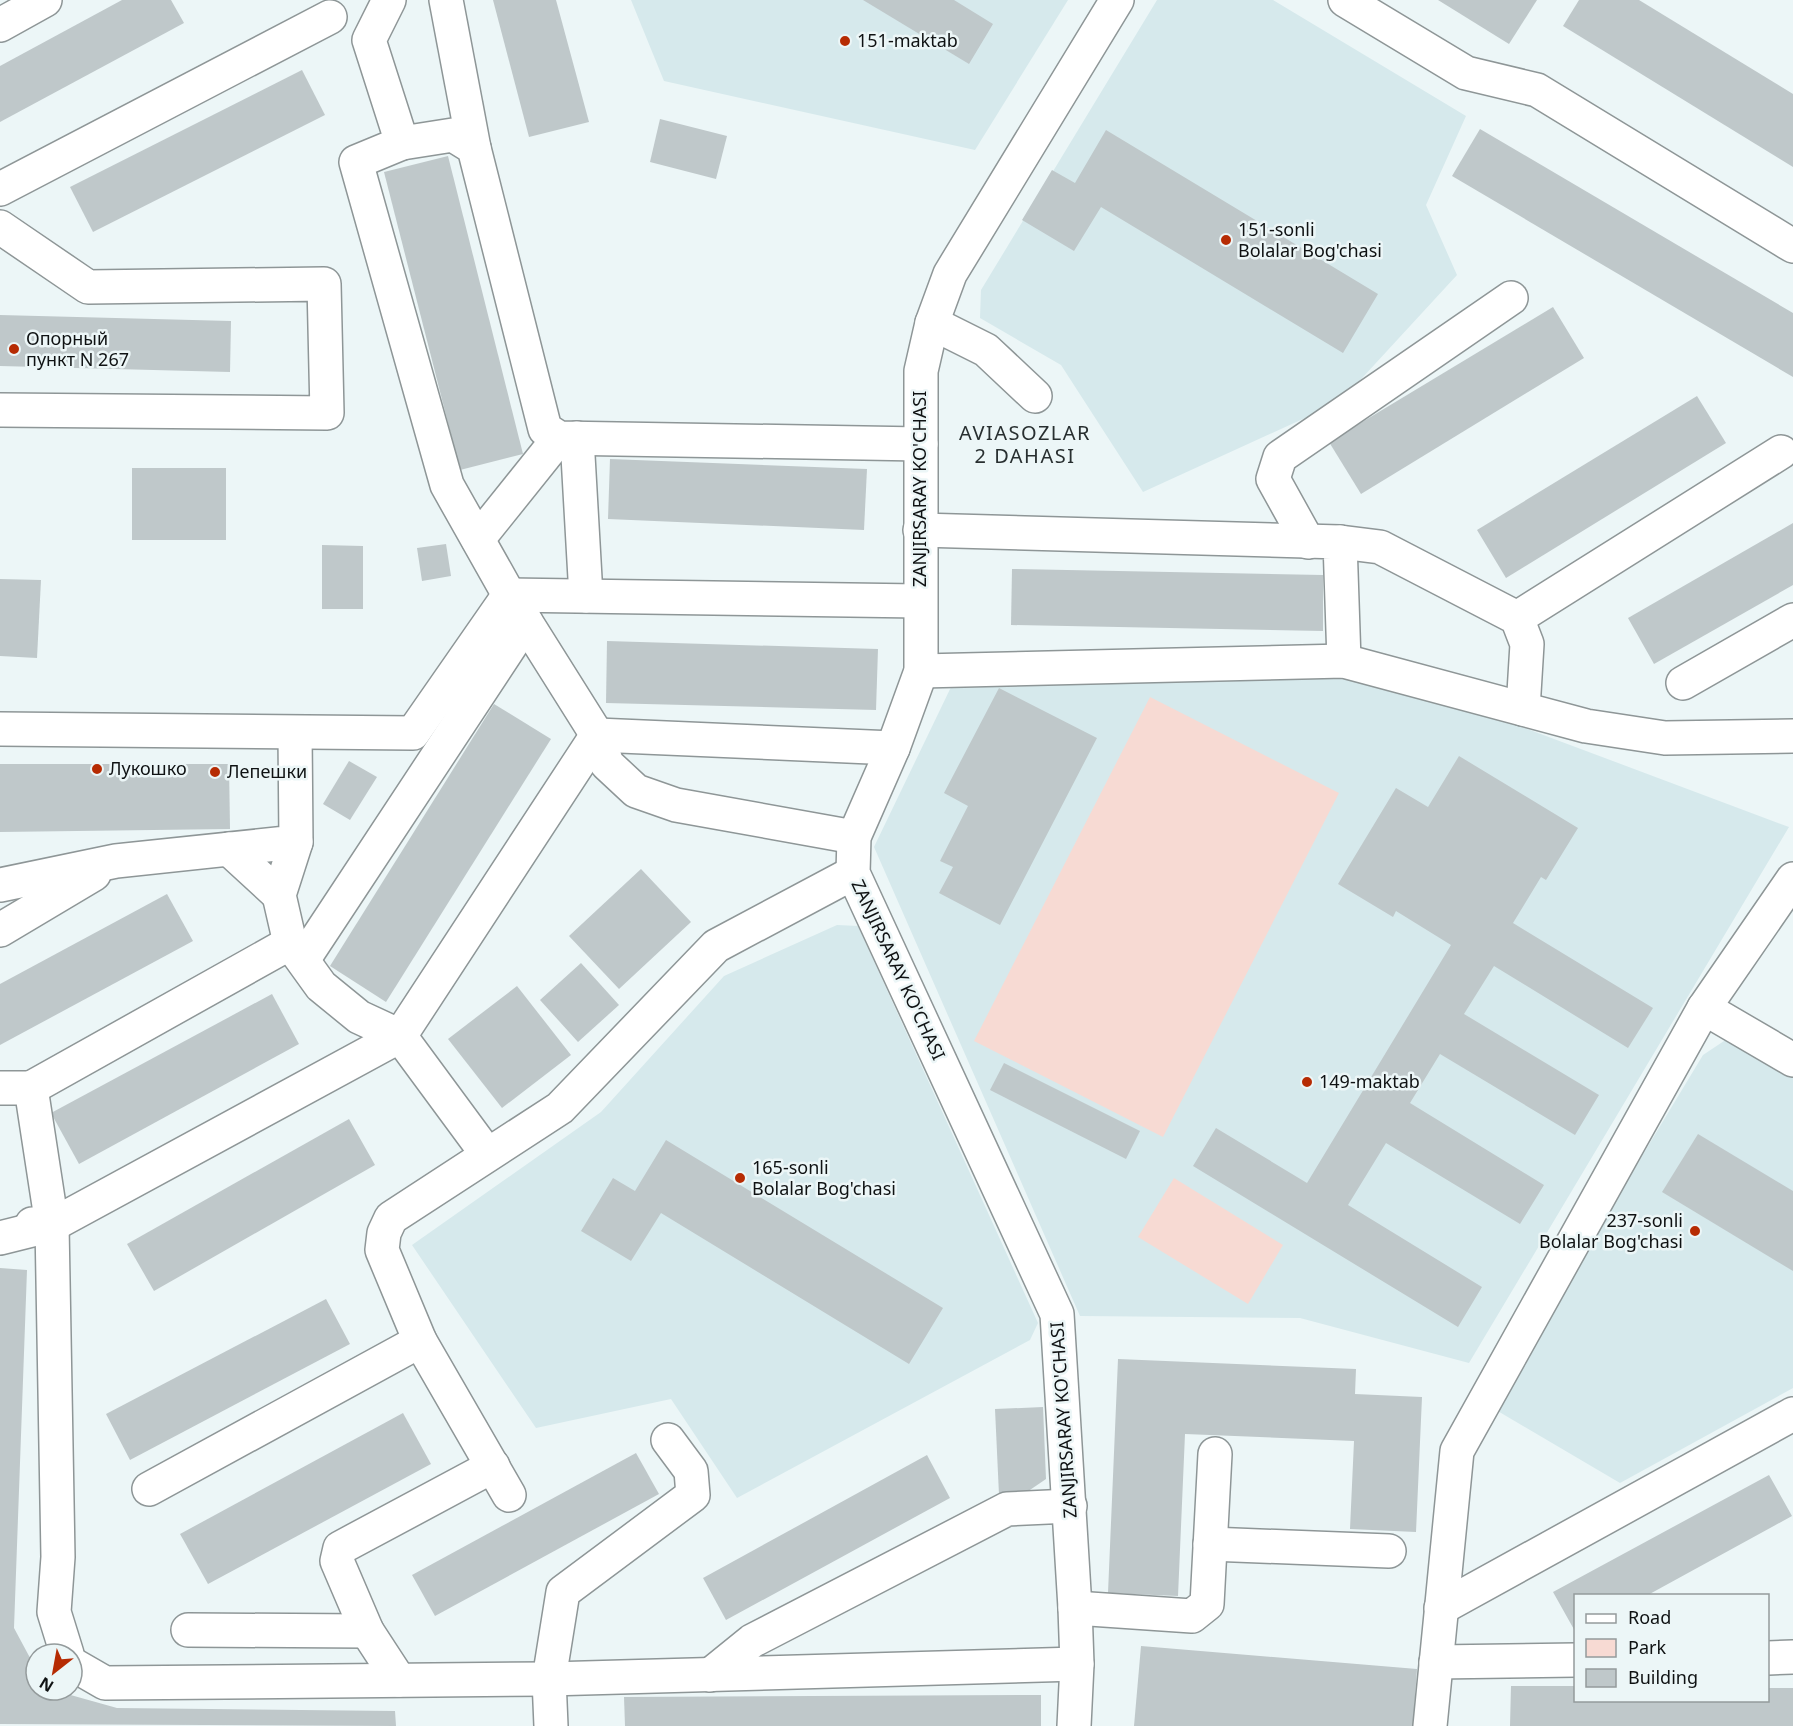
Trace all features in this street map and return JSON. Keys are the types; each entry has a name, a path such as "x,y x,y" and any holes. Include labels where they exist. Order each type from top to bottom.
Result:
{"street":[{"path":"0,25 45,0"},
{"path":"302,0 369,40 402,143"},
{"path":"369,40 389,0"},
{"path":"446,0 474,148 545,429 568,438 921,444"},
{"name":"ZANJIRSARAY KO'CHASI","path":"1074,1726 1077,1664 1075,1608 1057,1314 853,873 854,837 893,748 921,671 921,371 932,323 950,274 1117,0"},
{"path":"1345,0 1466,73 1537,90 1793,246"},
{"path":"0,189 330,17"},
{"path":"474,148 453,135 402,143 356,162 447,485 518,609 597,735 607,764 636,790 676,805 854,837"},
{"path":"0,227 88,287 324,284 327,413 0,410"},
{"path":"1344,661 1324,542 1273,479 1280,457 1511,298"},
{"path":"932,323 986,350 1035,396"},
{"path":"478,539 568,438"},
{"path":"568,438 586,596"},
{"path":"1517,618 1781,452"},
{"path":"920,530 1324,542 1380,547 1517,618 1527,644 1523,709"},
{"path":"0,729 413,733 518,609 586,596 920,601"},
{"path":"63,1642 54,1612 58,1557 52,1225 15,1088 297,951 518,609"},
{"path":"1683,683 1793,620"},
{"path":"921,671 1344,661 1586,726 1665,738 1793,736"},
{"path":"279,895 296,842 295,733"},
{"path":"597,735 893,748"},
{"path":"0,1238 52,1225 400,1036 597,735"},
{"path":"0,885 116,861 296,842"},
{"path":"229,849 279,895 297,951 321,986 359,1017 400,1036 487,1154"},
{"path":"0,930 116,861"},
{"path":"509,1495 420,1341 382,1250 384,1233 391,1218 560,1108 716,946 853,873"},
{"path":"1430,1726 1457,1451 1704,1008 1793,879"},
{"path":"1704,1008 1793,1060"},
{"path":"0,1223 52,1225"},
{"path":"149,1489 420,1341"},
{"path":"1441,1608 1793,1414"},
{"path":"551,1726 549,1679 563,1592 693,1495 691,1471 668,1440"},
{"path":"1075,1608 1192,1616 1207,1604 1215,1455"},
{"path":"399,1680 367,1631 337,1562 340,1548 493,1466"},
{"path":"710,1674 752,1641 1007,1509 1070,1506"},
{"path":"1210,1544 1389,1551"},
{"path":"188,1630 367,1631"},
{"path":"1769,1658 1793,1657"},
{"path":"1436,1662 1574,1660"},
{"path":"84,1671 105,1683 549,1679 1077,1664"}],"shaded area":[{"name":"151-maktab","path":"631,0 1068,0 975,150 664,81"},
{"name":"151-sonli Bolalar Bog'chasi","path":"1157,0 1273,0 1466,116 1426,205 1457,275 1340,402 1143,492 1061,365 980,318 981,290"},
{"name":"149-maktab","path":"1346,676 1458,703 1789,827 1469,1363 1300,1318 1080,1316 874,847 952,685"},
{"name":"165-sonli Bolalar Bog'chasi","path":"837,925 858,926 1038,1323 1030,1340 737,1498 671,1399 536,1428 412,1245 601,1112 724,976"},
{"name":"237-sonli Bolalar Bog'chasi","path":"1730,1037 1793,1074 1793,1388 1620,1483 1496,1410 1494,1401 1703,1055"}],"green space":[{"path":"1150,697 1339,793 1163,1137 974,1041"},
{"path":"1174,1178 1283,1245 1248,1304 1138,1237"}],"building":[{"path":"122,0 171,0 184,23 0,122 0,66"},
{"path":"493,0 556,0 589,122 529,137"},
{"path":"863,0 954,0 993,24 969,64"},
{"path":"1438,0 1537,0 1509,44"},
{"path":"1579,0 1639,0 1793,94 1793,167 1563,26"},
{"path":"302,70 325,115 93,232 70,187"},
{"path":"660,119 727,136 716,179 650,162"},
{"path":"1480,129 1793,313 1793,377 1452,176"},
{"path":"1106,130 1378,294 1343,353 1101,207 1074,251 1022,220 1052,170 1075,183"},
{"path":"448,156 523,454 460,470 384,172"},
{"path":"1553,307 1584,358 1361,494 1329,442"},
{"path":"0,315 231,321 230,372 0,366"},
{"path":"1697,396 1726,443 1506,578 1477,530"},
{"path":"610,459 867,469 864,530 608,519"},
{"path":"132,468 226,468 226,540 132,540"},
{"path":"1793,523 1793,585 1654,664 1628,618"},
{"path":"446,544 451,576 422,581 417,548"},
{"path":"322,545 363,546 363,609 322,609"},
{"path":"1012,569 1323,575 1323,631 1011,625"},
{"path":"0,579 41,580 37,658 0,656"},
{"path":"607,641 878,649 876,710 606,703"},
{"path":"999,688 1097,738 1000,925 939,893 953,867 940,861 968,806 944,793"},
{"path":"494,704 551,739 386,1002 330,966"},
{"path":"1459,756 1578,828 1546,880 1541,877 1513,923 1653,1008 1628,1048 1494,966 1464,1014 1599,1095 1575,1135 1440,1054 1410,1103 1544,1185 1520,1224 1386,1143 1348,1205 1482,1287 1458,1327 1193,1166 1216,1128 1307,1183 1451,945 1396,911 1393,917 1338,884 1396,788 1428,807"},
{"path":"349,761 377,777 350,820 323,804"},
{"path":"0,764 229,764 230,829 0,832"},
{"path":"641,869 691,922 619,989 569,936"},
{"path":"167,894 193,941 0,1045 0,984"},
{"path":"581,963 619,1005 578,1042 540,1000"},
{"path":"517,986 571,1055 502,1108 448,1039"},
{"path":"272,994 299,1044 79,1164 51,1113"},
{"path":"1004,1063 1140,1131 1126,1159 990,1090"},
{"path":"349,1119 375,1165 154,1291 127,1244"},
{"path":"1698,1134 1793,1191 1793,1271 1662,1192"},
{"path":"666,1140 943,1308 909,1364 661,1213 631,1261 581,1231 613,1178 635,1191"},
{"path":"0,1268 27,1270 14,1628 24,1647 24,1702 84,1702 84,1699 117,1708 395,1711 396,1726 0,1724"},
{"path":"326,1299 350,1344 130,1460 106,1414"},
{"path":"1118,1359 1356,1369 1355,1394 1422,1397 1416,1532 1350,1529 1354,1441 1185,1434 1178,1596 1108,1593"},
{"path":"1043,1407 1046,1479 1024,1494 999,1495 995,1409"},
{"path":"403,1413 431,1464 208,1584 180,1534"},
{"path":"636,1453 659,1494 435,1616 412,1575"},
{"path":"927,1455 950,1498 726,1620 703,1578"},
{"path":"1769,1475 1792,1516 1650,1594 1574,1594 1574,1629 1553,1592"},
{"path":"1141,1646 1417,1669 1413,1726 1134,1726"},
{"path":"1511,1686 1574,1686 1574,1702 1769,1702 1769,1688 1793,1688 1793,1726 1510,1726"},
{"path":"1041,1695 1041,1726 625,1726 624,1697"}],"place":[{"name":"151-maktab","path":"845,41"},
{"name":"151-sonli Bolalar Bog'chasi","path":"1226,240"},
{"name":"Опорный пункт N 267","path":"14,349"},
{"name":"Лукошко","path":"97,769"},
{"name":"Лепешки","path":"215,772"},
{"name":"149-maktab","path":"1307,1082"},
{"name":"165-sonli Bolalar Bog'chasi","path":"740,1178"},
{"name":"237-sonli Bolalar Bog'chasi","path":"1695,1231"}],"district":[{"name":"AVIASOZLAR 2 DAHASI","path":"1025,444"}]}
